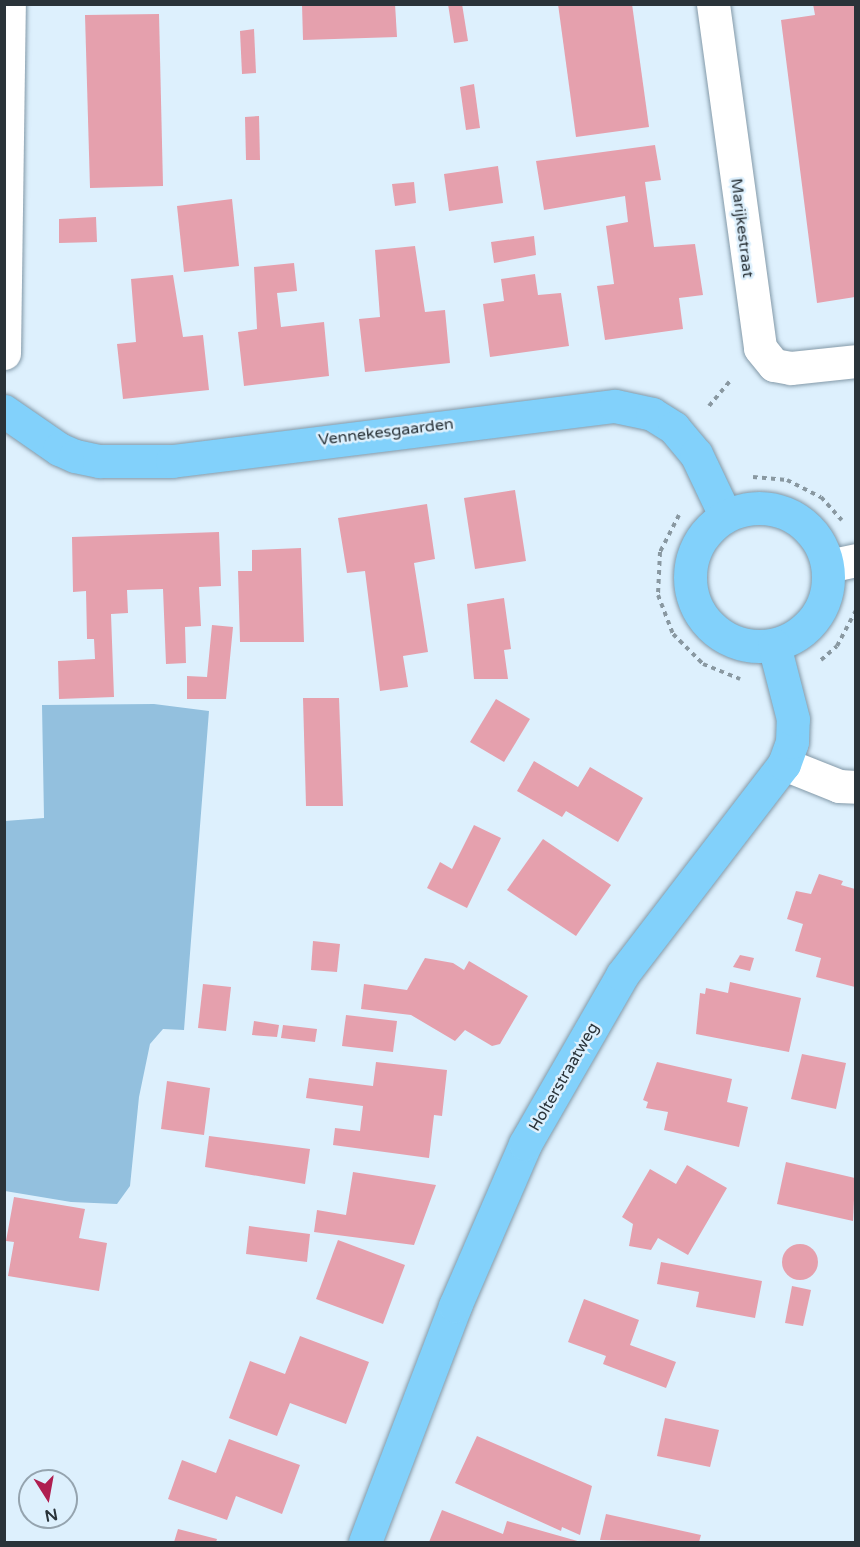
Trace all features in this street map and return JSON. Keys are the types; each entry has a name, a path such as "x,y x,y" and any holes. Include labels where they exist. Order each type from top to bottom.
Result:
{"main road":[{"name":"Vennekesgaarden","path":"4,411 58,449 99,461 172,461 615,406 652,414 682,437 696,454 719,501"},
{"path":"719,501 743,508 781,510 812,532 842,563 828,584 816,616 805,629 774,645 734,642 702,619 693,601 689,581 697,543 719,501"},
{"name":"Holterstraatweg","path":"365,1542 455,1306 525,1144 622,975 784,764 792,742 793,719 785,678 774,645"}],"street":[{"path":"4,353 9,4"},
{"name":"Marijkestraat","path":"713,4 760,348"},
{"path":"760,348 774,365 791,368 855,361"},
{"path":"784,764 839,786 855,787"}],"path":[{"path":"682,437 760,348"},
{"path":"846,525 821,497 787,480 749,477 719,501 680,514 660,552 658,595 673,634 703,664 742,680 785,678 813,666 837,646 855,611"}],"shaded area":[{"path":"154,704 209,711 184,1030 163,1029 150,1044 139,1097 130,1186 117,1204 71,1202 5,1191 5,821 44,818 42,705"}],"building":[{"path":"302,4 395,4 397,37 303,40"},
{"path":"448,4 462,4 468,41 454,43"},
{"path":"558,4 632,4 649,127 576,137"},
{"path":"813,4 855,4 855,297 817,303 781,20 815,15"},
{"path":"159,14 163,186 90,188 85,15"},
{"path":"254,29 256,73 242,74 240,31"},
{"path":"474,84 480,128 466,130 460,87"},
{"path":"259,116 260,160 246,160 245,117"},
{"path":"655,145 661,180 645,182 654,247 695,244 703,295 679,298 683,329 605,340 597,286 614,284 606,226 628,222 625,196 544,210 536,161"},
{"path":"498,166 503,203 449,211 444,174"},
{"path":"414,182 416,203 395,206 392,184"},
{"path":"232,199 239,266 184,272 177,206"},
{"path":"96,217 97,242 59,243 59,219"},
{"path":"534,236 536,255 494,263 491,242"},
{"path":"415,246 425,312 445,310 450,363 365,372 359,319 380,317 375,250"},
{"path":"294,263 297,291 277,293 281,327 324,322 329,376 244,386 238,332 257,329 254,267"},
{"path":"535,274 538,295 561,293 569,346 490,357 483,304 504,301 501,279"},
{"path":"173,275 183,337 203,335 209,390 123,399 117,344 136,342 131,279"},
{"path":"515,490 526,561 475,569 464,498"},
{"path":"427,504 435,559 414,563 428,652 403,656 408,687 380,691 365,571 347,573 338,518"},
{"path":"219,532 221,586 199,587 201,626 185,627 186,663 166,664 163,589 127,590 128,613 111,614 114,697 59,699 58,661 95,659 94,639 87,639 86,591 73,592 72,537"},
{"path":"301,548 304,642 240,642 238,571 252,571 252,550"},
{"path":"504,598 511,649 504,650 508,679 474,679 467,604"},
{"path":"212,625 233,627 226,699 187,699 187,676 207,677"},
{"path":"303,698 339,698 343,806 306,806"},
{"path":"496,699 530,719 504,762 470,742"},
{"path":"534,761 578,787 590,767 643,798 618,842 566,811 562,817 517,791"},
{"path":"474,825 501,838 467,908 427,888 440,862 452,869"},
{"path":"543,839 611,885 576,936 507,890"},
{"path":"819,874 843,881 841,885 855,889 855,987 816,977 821,958 795,951 803,924 787,919 796,891 811,894"},
{"path":"313,941 340,944 337,972 311,970"},
{"path":"740,955 754,958 750,971 733,967"},
{"path":"425,958 453,963 464,970 469,961 528,996 500,1044 492,1046 465,1030 455,1041 411,1015 361,1009 364,984 407,990"},
{"path":"730,982 801,998 789,1052 696,1034 700,993 705,994 706,988 728,993"},
{"path":"203,984 231,987 226,1031 198,1028"},
{"path":"346,1015 397,1021 393,1052 342,1046"},
{"path":"254,1021 279,1025 277,1037 252,1035"},
{"path":"283,1025 317,1029 315,1042 281,1038"},
{"path":"802,1054 846,1063 836,1109 791,1099"},
{"path":"376,1062 447,1070 442,1116 434,1115 429,1158 333,1145 335,1128 360,1131 363,1106 306,1098 309,1078 373,1086"},
{"path":"657,1062 732,1079 727,1102 748,1107 739,1147 664,1130 668,1112 646,1108 648,1102 643,1100"},
{"path":"167,1081 210,1088 204,1135 161,1129"},
{"path":"209,1136 310,1149 305,1184 205,1167"},
{"path":"786,1162 855,1178 853,1221 777,1204"},
{"path":"687,1165 727,1188 688,1255 658,1238 651,1250 629,1246 633,1224 622,1217 650,1169 676,1184"},
{"path":"353,1172 436,1185 414,1245 314,1232 317,1210 346,1215"},
{"path":"14,1197 85,1209 79,1238 107,1243 99,1291 8,1276 14,1242 6,1241"},
{"path":"249,1226 310,1234 307,1262 246,1254"},
{"path":"338,1240 405,1265 383,1324 316,1299"},
{"path":"800,1244 813,1249 818,1262 813,1275 800,1280 787,1275 782,1262 787,1249"},
{"path":"661,1262 762,1281 755,1318 696,1307 699,1292 657,1284"},
{"path":"792,1286 811,1290 803,1326 785,1323"},
{"path":"584,1299 639,1320 630,1345 676,1362 666,1388 603,1364 606,1356 568,1342"},
{"path":"300,1336 369,1362 346,1424 290,1403 277,1436 229,1418 250,1361 285,1374"},
{"path":"665,1418 719,1430 710,1467 657,1456"},
{"path":"477,1436 592,1486 580,1535 562,1527 561,1531 455,1483"},
{"path":"229,1439 300,1465 282,1514 236,1496 227,1520 168,1499 182,1460 216,1473"},
{"path":"442,1510 503,1534 507,1521 581,1542 429,1542"},
{"path":"606,1514 701,1535 699,1542 600,1540"},
{"path":"178,1529 217,1539 216,1542 174,1542"}]}
